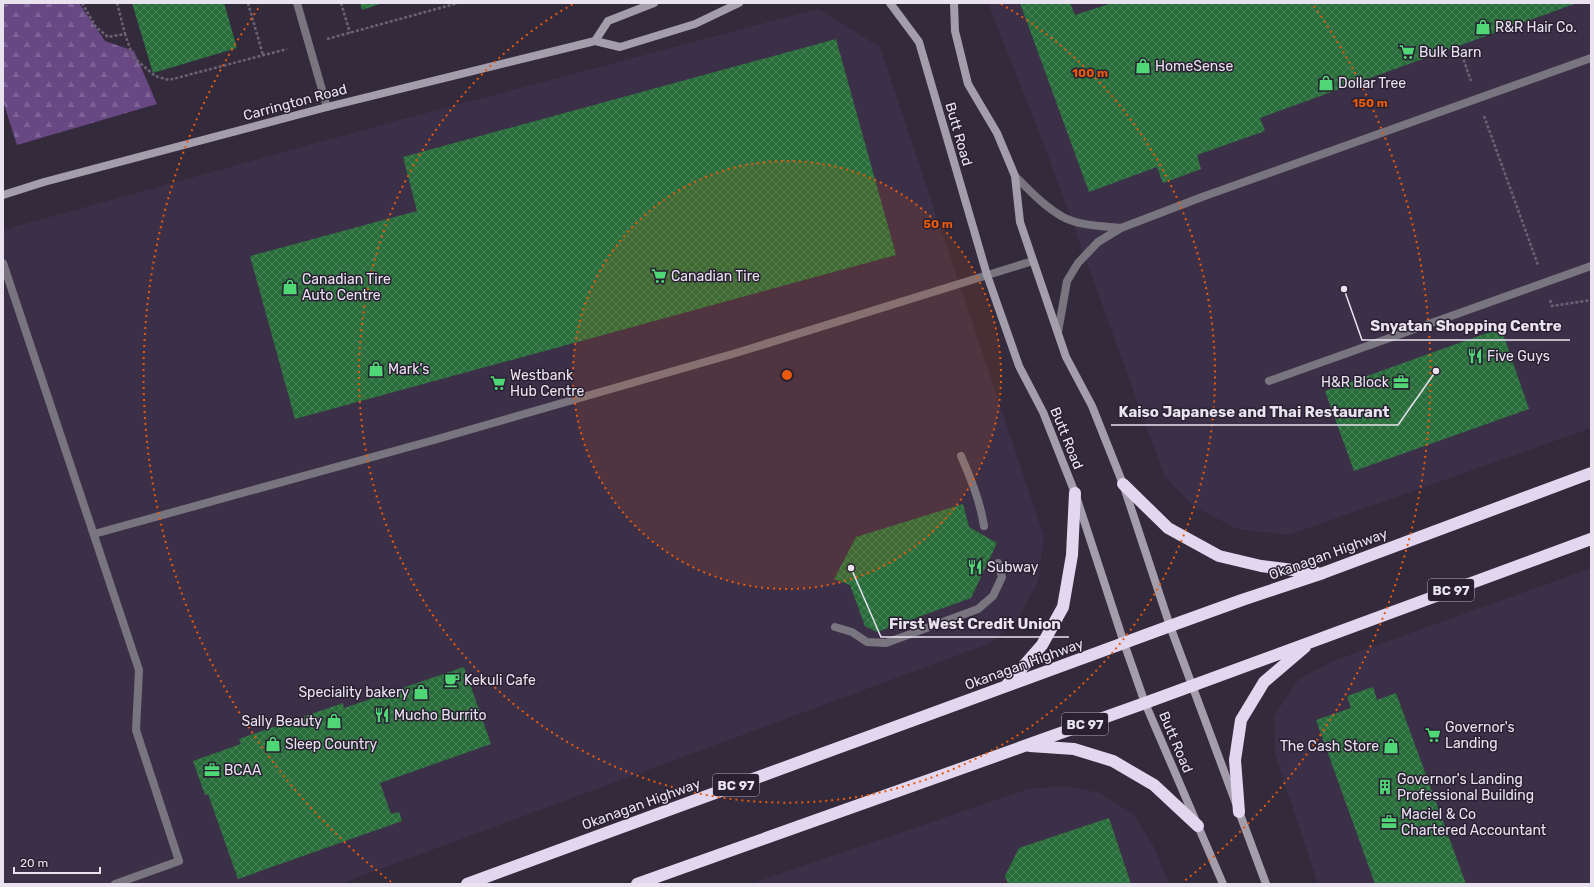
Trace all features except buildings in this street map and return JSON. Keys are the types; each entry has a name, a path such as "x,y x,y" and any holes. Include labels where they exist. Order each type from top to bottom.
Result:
{"highway":[{"name":"Okanagan Highway","path":"467,884 1170,626 1242,600 1323,574 1591,473"},
{"path":"1123,484 1168,528 1219,556 1261,566 1323,574"},
{"path":"1005,687 1042,645 1063,607 1072,555 1075,492"},
{"name":"BC 97","path":"637,884 1145,703 1591,539"},
{"path":"1239,812 1235,760 1240,720 1264,682 1312,642"},
{"path":"1025,746 1074,749 1113,761 1154,785 1198,826"}],"street":[{"path":"594,41 608,20 654,3"},
{"name":"Carrington Road","path":"3,196 44,182 327,107 594,41 620,47 695,24 739,3"},
{"name":"Butt Road","path":"890,3 919,42 987,275 1020,366 1043,412 1075,492 1145,703 1223,884"},
{"name":"Butt Road","path":"954,3 955,31 968,84 997,133 1015,176 1020,222 1066,357 1092,406 1123,484 1170,626 1266,884"}],"lane":[{"path":"298,3 327,107"},
{"path":"1058,332 1067,281 1078,263 1098,242 1121,228 1202,197 1591,58"},
{"path":"1015,176 1045,205 1064,218 1085,224 1121,228"},
{"path":"94,534 441,438 736,353 1033,261"},
{"path":"3,263 140,670 136,730 179,861 115,884"},
{"path":"1269,381 1591,266"},
{"path":"961,456 974,485 984,526"},
{"path":"835,626 852,632 867,642 886,643 978,610 993,596 1002,577 998,563"}],"path":[{"path":"82,3 96,27 108,37 125,34"},
{"path":"116,3 133,57 155,76 169,80 287,49"},
{"path":"248,3 263,55"},
{"path":"341,3 350,33"},
{"path":"325,40 458,3"},
{"path":"1462,55 1552,306 1591,300"}],"shaded area":[{"path":"988,3 1591,3 1591,428 1289,535 1237,529 1193,506 1164,475 1046,150"},
{"name":"Westbank Hub Centre","path":"818,9 880,47 1044,537 1038,582 1016,622 988,644 340,884 3,884 3,230 403,119"},
{"name":"Governor's Landing","path":"1591,568 1591,884 1318,884 1275,754 1274,716 1299,679 1333,661"},
{"path":"1068,786 1100,793 1134,815 1154,847 1169,884 750,884 1028,789"}],"green space":[{"path":"3,3 79,3 105,41 134,51 157,104 17,145 3,101"}],"place":[{"name":"R&R Hair Co.","path":"1483,27"},
{"name":"Bulk Barn","path":"1407,52"},
{"name":"HomeSense","path":"1143,66"},
{"name":"Dollar Tree","path":"1326,83"},
{"name":"Canadian Tire","path":"659,276"},
{"name":"Canadian Tire Auto Centre","path":"290,287"},
{"name":"Snyatan Shopping Centre","path":"1344,289"},
{"name":"Five Guys","path":"1475,356"},
{"name":"Mark's","path":"376,369"},
{"name":"Kaiso Japanese and Thai Restaurant","path":"1436,371"},
{"name":"H&R Block","path":"1401,382"},
{"name":"Westbank Hub Centre","path":"498,383"},
{"name":"Subway","path":"975,567"},
{"name":"First West Credit Union","path":"851,568"},
{"name":"Kekuli Cafe","path":"452,680"},
{"name":"Speciality bakery","path":"421,692"},
{"name":"Mucho Burrito","path":"382,715"},
{"name":"Sally Beauty","path":"334,721"},
{"name":"Governor's Landing","path":"1433,735"},
{"name":"Sleep Country","path":"273,744"},
{"name":"The Cash Store","path":"1391,746"},
{"name":"BCAA","path":"212,770"},
{"name":"Governor's Landing Professional Building","path":"1385,787"},
{"name":"Maciel & Co Chartered Accountant","path":"1389,822"}]}
